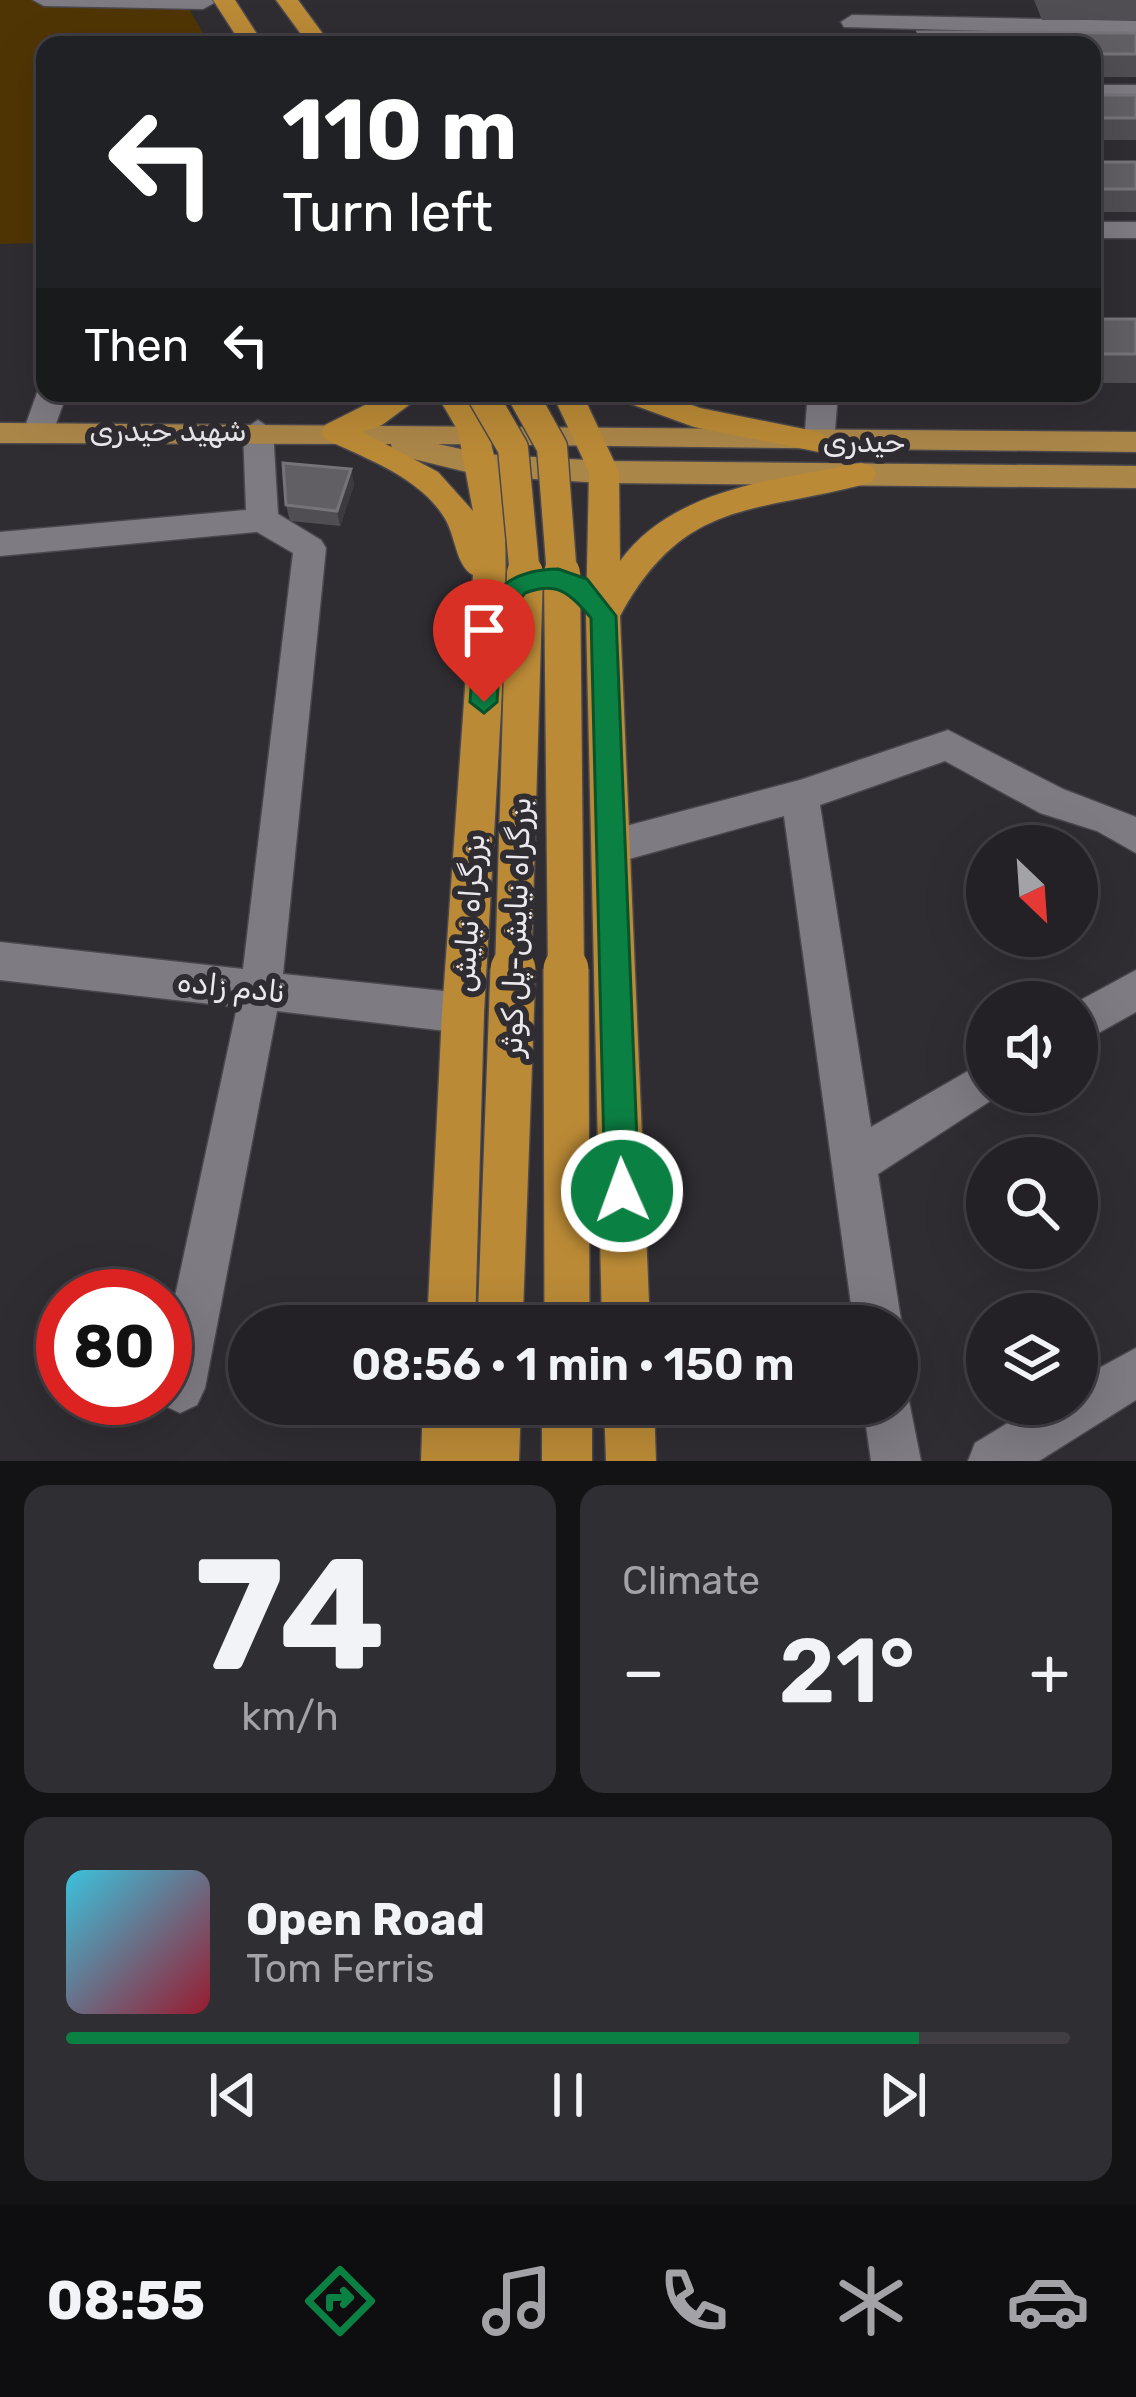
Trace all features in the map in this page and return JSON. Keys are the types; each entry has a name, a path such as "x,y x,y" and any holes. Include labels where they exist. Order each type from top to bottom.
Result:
{"highway":[{"path":"262,0 287,36"},
{"path":"287,0 313,36"},
{"path":"210,1 226,36"},
{"path":"210,1 244,36"},
{"path":"337,432 396,402"},
{"name":"بزرگراه نیایش","path":"452,1305 463,1013 489,621 486,482 472,431 456,402"},
{"name":"بزرگراه نیایش-پل کوثر","path":"486,402 513,448 527,598 501,1305"},
{"name":"بزرگراه نیایش-پل کوثر","path":"527,402 552,447 564,598 567,1305"},
{"path":"571,402 598,455 625,1305"},
{"path":"654,402 694,417 819,442"},
{"path":"337,432 419,472 448,494 471,529 489,621"},
{"path":"603,616 628,573 676,524 706,512 861,475"},
{"path":"489,621 516,586 537,578 558,578 578,586 603,616"},
{"path":"446,1461 447,1425"},
{"path":"494,1461 495,1425"},
{"path":"567,1425 567,1461"},
{"path":"630,1425 631,1461"}],"main road":[{"path":"337,432 472,431 598,455"},
{"name":"شهید حیدری","path":"0,433 337,432"},
{"path":"337,432 486,482 598,455"},
{"name":"حیدری","path":"598,455 819,442 1136,442"},
{"name":"حیدری","path":"598,455 861,475 1136,477"}],"street":[{"path":"44,0 210,1"},
{"path":"852,22 1136,28"},
{"path":"1101,92 1136,92"},
{"path":"1101,230 1136,230"},
{"path":"38,432 49,402"},
{"path":"819,442 822,402"},
{"path":"258,430 262,520"},
{"path":"0,544 262,520 310,548 261,990 192,1329"},
{"path":"611,847 800,796 948,746 1053,802 1127,823"},
{"path":"800,796 875,1305"},
{"name":"نادم زاده","path":"0,961 463,1013"},
{"path":"1098,1012 1136,988"},
{"path":"857,1161 966,1094"},
{"path":"993,1461 1136,1372"},
{"path":"892,1425 896,1461"}],"shaded area":[{"path":"0,0 184,0 205,36 36,36 36,243 0,244"}],"building":[{"path":"918,32 1136,33 1136,54 1101,54 1101,36 920,36"},
{"path":"1101,95 1136,95 1136,118 1101,118"},
{"path":"1101,162 1136,162 1136,189 1101,189"},
{"path":"1101,319 1136,319 1136,354 1101,354"},
{"path":"283,463 351,469 337,511 286,505"}],"route":[{"path":"484,702 489,621 516,586 537,578 558,578 578,586 603,616 622,1191"}]}
